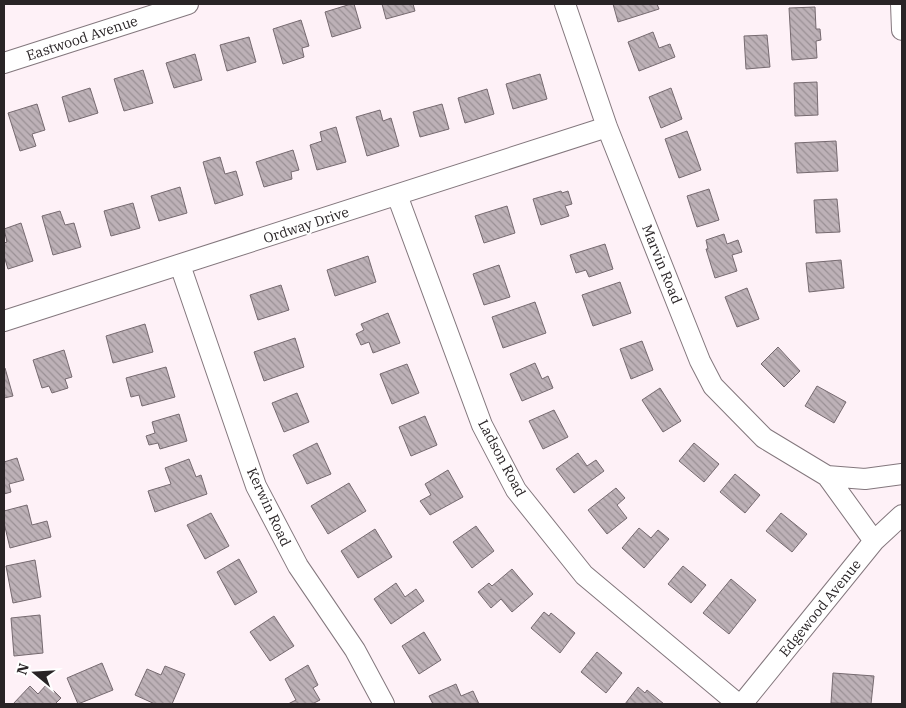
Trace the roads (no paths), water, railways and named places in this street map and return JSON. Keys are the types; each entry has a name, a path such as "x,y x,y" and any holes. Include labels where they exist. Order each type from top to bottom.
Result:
{"street":[{"name":"Eastwood Avenue","path":"4,63 188,4"},
{"name":"Marvin Road","path":"565,4 607,127 700,361 713,386 764,438 827,476 874,541"},
{"path":"901,4 902,30"},
{"name":"Ordway Drive","path":"4,321 607,127"},
{"name":"Ladson Road","path":"397,195 482,425 516,490 584,576 740,704"},
{"name":"Kerwin Road","path":"180,265 256,486 298,566 355,650 384,704"},
{"name":"Marvin Road","path":"827,476 865,479 902,474"},
{"name":"Edgewood Avenue","path":"740,704 874,541 902,516"}]}
